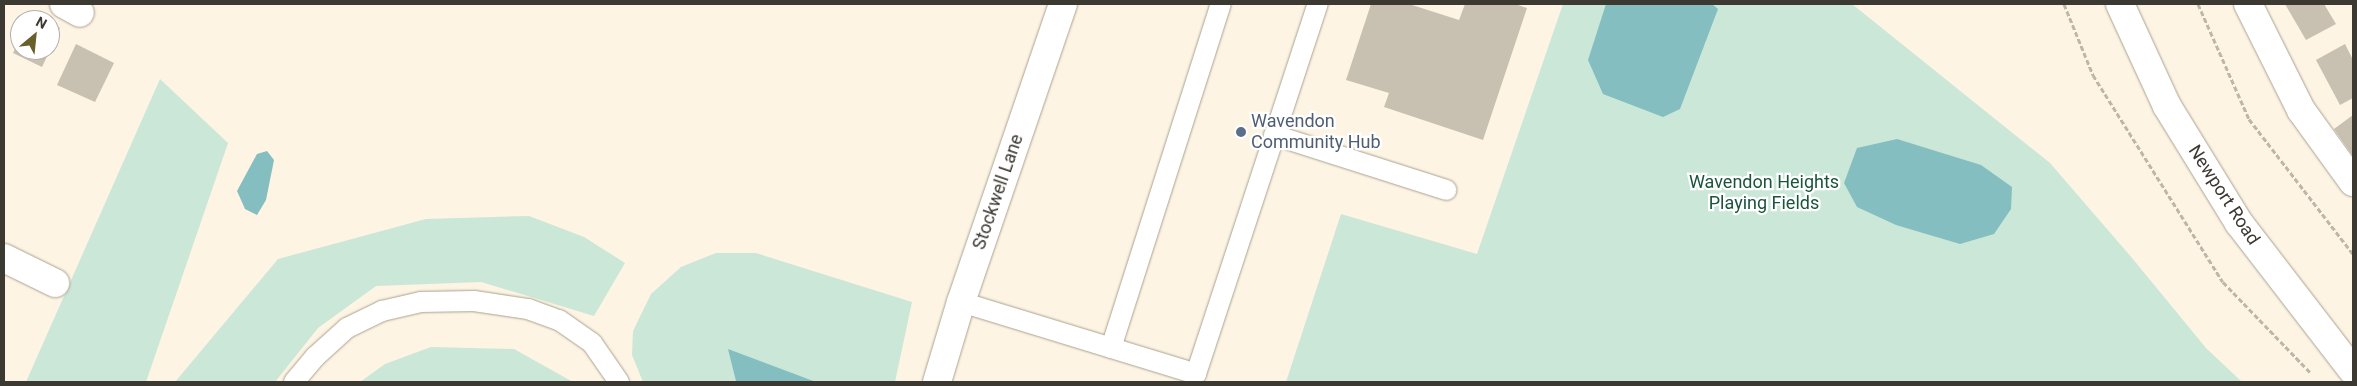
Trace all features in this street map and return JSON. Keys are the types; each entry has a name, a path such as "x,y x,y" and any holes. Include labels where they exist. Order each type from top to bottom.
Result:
{"street":[{"name":"Stockwell Lane","path":"936,382 960,302 1063,4"},
{"name":"Newport Road","path":"2120,4 2167,106 2239,223 2353,371"},
{"path":"2248,4 2301,110 2353,182"},
{"path":"4,258 54,284"}],"lane":[{"path":"1111,348 1221,4"},
{"path":"960,302 1196,374 1318,4"},
{"path":"1274,135 1446,190"},
{"path":"294,382 315,357 347,328 382,311 421,302 474,301 528,309 559,320 592,343 619,382"}],"path":[{"path":"2064,4 2093,75 2222,282 2314,376"},
{"path":"2198,4 2249,119 2353,254"}],"green space":[{"name":"Wavendon Heights Playing Fields","path":"1563,4 1852,4 2050,163 2206,348 2242,382 1286,382 1341,214 1477,254"},
{"path":"160,79 228,143 146,382 26,382"},
{"path":"529,216 584,237 625,263 594,316 481,282 376,286 318,328 275,382 175,382 278,259 426,219"},
{"path":"716,253 756,253 912,302 895,382 643,382 632,355 633,331 651,294 681,267"},
{"path":"431,347 514,349 573,382 360,382 385,364"}],"water":[{"path":"1606,4 1712,4 1718,9 1680,109 1663,117 1603,94 1588,60"},
{"path":"1897,139 1981,165 2012,187 2011,209 1994,234 1960,244 1896,225 1857,207 1844,183 1857,148"},
{"path":"267,151 274,160 266,200 257,215 245,209 237,191 257,154"},
{"path":"728,349 816,382 736,381"}],"building":[{"name":"Wavendon Community Hub","path":"1371,4 1409,4 1459,20 1465,4 1515,4 1527,8 1483,140 1384,107 1389,93 1346,80"},
{"path":"2285,4 2324,4 2336,24 2306,40"},
{"path":"76,44 114,63 95,102 57,85"},
{"path":"2345,44 2353,60 2353,98 2340,105 2316,60"},
{"path":"28,60 45,60 42,67"},
{"path":"2353,115 2353,156 2334,129"}],"place":[{"name":"Wavendon Community Hub","path":"1241,132"}]}
